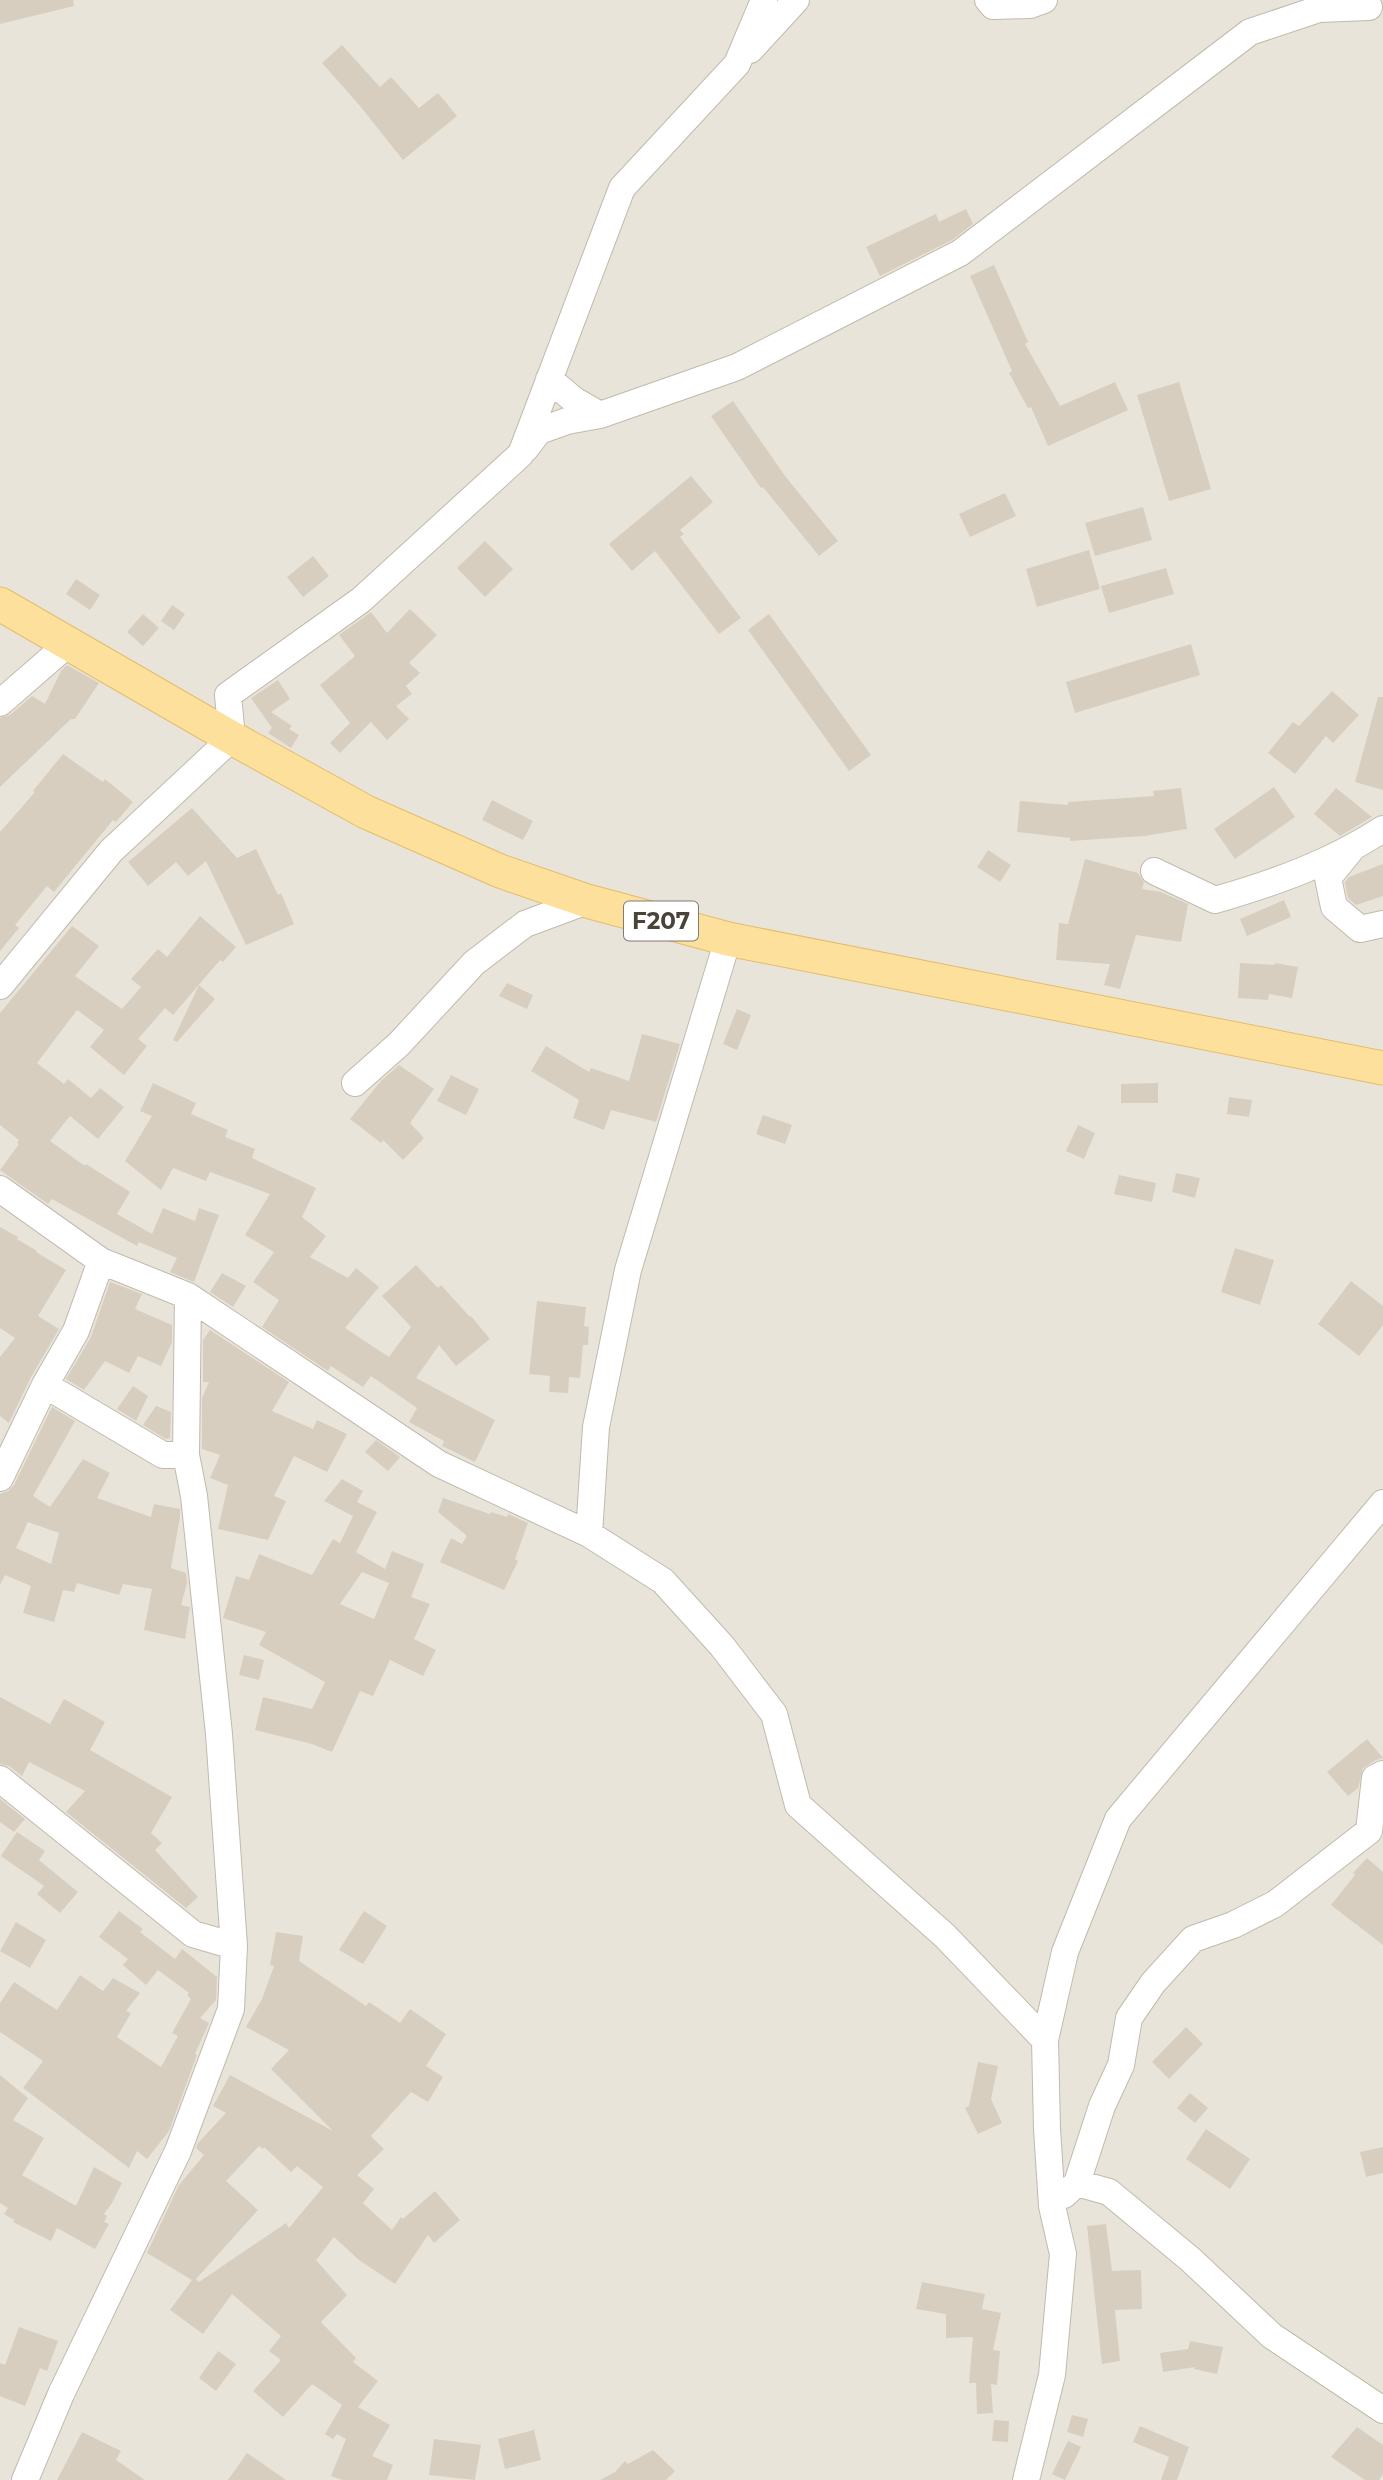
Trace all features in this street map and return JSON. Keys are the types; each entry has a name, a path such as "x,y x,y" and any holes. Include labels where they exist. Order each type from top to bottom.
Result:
{"main road":[{"name":"F207","path":"0,604 366,812 500,871 587,901 728,939 1383,1068"}],"street":[{"path":"737,64 764,0"},
{"path":"521,454 622,188 796,0"},
{"path":"988,0 993,6 1030,5 1044,0"},
{"path":"0,986 111,851 232,738 228,695 361,600 521,454 539,431 567,421 600,415 737,367 960,253 1250,32 1319,9 1372,10"},
{"path":"550,379 574,400 600,415"},
{"path":"0,703 69,643"},
{"path":"1154,872 1215,900 1275,882 1351,850 1383,830"},
{"path":"1351,850 1328,878 1334,907 1360,929 1383,924"},
{"path":"355,1083 399,1044 474,963 525,924 587,901"},
{"path":"589,1534 596,1427 628,1270 728,939"},
{"path":"0,1189 101,1261 188,1296 439,1464 589,1534 663,1581 722,1646 774,1714 798,1804 945,1936 1045,2040"},
{"path":"0,1478 45,1385 76,1331 101,1261"},
{"path":"25,2480 61,2394 178,2151 231,2009 234,1946 219,1734 194,1496 186,1455 188,1296"},
{"path":"45,1385 163,1455 186,1455"},
{"path":"1032,2478 1052,2375 1063,2254 1052,2206 1045,2040 1065,1952 1118,1819 1383,1503"},
{"path":"1052,2206 1077,2183 1102,2106 1121,2065 1129,2018 1153,1983 1193,1939 1275,1904 1369,1831 1375,1778 1383,1774"},
{"path":"0,1779 193,1934 234,1946"},
{"path":"1077,2183 1109,2192 1190,2259 1272,2336 1383,2410"}],"shaded area":[{"path":"0,0 1383,0 1383,2480 0,2480"}],"building":[{"path":"0,0 73,0 74,6 0,24"},
{"path":"342,45 380,87 391,77 419,108 438,93 457,116 403,160 322,63"},
{"path":"966,209 973,224 952,240 880,276 866,247 936,214 939,222"},
{"path":"994,265 1028,342 1025,344 1060,406 1115,382 1128,410 1048,446 1031,407 1028,408 1009,373 1012,371 970,276"},
{"path":"1179,382 1211,489 1169,501 1137,395"},
{"path":"733,401 785,476 838,541 819,556 763,487 761,488 711,416"},
{"path":"691,476 713,502 680,530 684,534 680,537 741,618 719,634 655,551 632,571 609,544"},
{"path":"1005,493 1016,516 970,537 959,514"},
{"path":"1143,507 1152,540 1095,556 1085,523"},
{"path":"485,541 513,569 485,597 457,568"},
{"path":"1089,550 1100,589 1037,607 1026,569"},
{"path":"313,556 329,576 303,597 287,577"},
{"path":"1166,568 1174,594 1109,613 1101,586"},
{"path":"76,579 100,595 90,610 66,594"},
{"path":"172,605 185,614 174,630 161,621"},
{"path":"410,609 437,635 409,663 420,673 406,686 412,694 396,706 409,719 387,740 371,722 340,753 330,743 350,723 320,685 355,656 339,635 371,612 387,633"},
{"path":"143,614 159,628 143,646 127,632"},
{"path":"769,614 871,755 849,771 748,630"},
{"path":"1191,644 1200,675 1075,713 1066,682"},
{"path":"67,665 99,683 75,719 71,719 0,787 0,718 10,715 32,696 45,704 61,671"},
{"path":"278,680 290,699 271,712 292,726 289,729 299,735 291,748 268,733 272,728 251,698"},
{"path":"1332,691 1359,715 1333,743 1326,736 1295,774 1268,753 1293,722 1299,726"},
{"path":"1378,697 1383,697 1383,790 1355,782"},
{"path":"63,754 103,782 105,779 133,802 116,822 113,820 54,892 47,886 15,925 19,928 0,951 0,832"},
{"path":"1274,787 1295,817 1235,859 1214,829"},
{"path":"1181,788 1187,829 1144,836 1070,841 1070,838 1017,832 1020,801 1068,805 1068,802 1154,796 1153,791"},
{"path":"1336,788 1372,817 1340,836 1314,814"},
{"path":"492,800 533,821 523,840 482,820"},
{"path":"192,808 237,858 256,849 278,895 281,893 294,924 246,945 206,861 188,876 176,862 148,886 128,862"},
{"path":"988,850 1011,865 1000,882 977,867"},
{"path":"1085,859 1138,873 1144,882 1142,889 1161,892 1188,904 1181,942 1136,935 1120,989 1104,985 1110,964 1056,960 1059,923 1068,924"},
{"path":"1383,864 1383,896 1356,905 1348,898 1345,882 1349,877"},
{"path":"1284,900 1291,917 1247,936 1240,919"},
{"path":"200,916 236,947 223,962 220,960 173,1015 165,1008 138,1039 147,1046 124,1075 90,1047 104,1030 77,1010 37,1063 64,1084 68,1079 91,1098 100,1088 124,1107 98,1139 70,1116 50,1141 85,1166 86,1164 130,1192 117,1214 152,1234 163,1208 195,1221 199,1208 219,1215 194,1282 170,1272 177,1258 139,1242 137,1246 52,1199 48,1204 0,1170 19,1144 19,1140 0,1125 0,1013 72,926 99,946 75,976 122,1009 141,987 131,979 158,949 167,957"},
{"path":"1240,963 1275,963 1298,967 1292,998 1269,994 1268,1000 1238,998"},
{"path":"507,983 533,995 527,1009 499,996"},
{"path":"199,985 215,999 177,1042 173,1040"},
{"path":"737,1009 751,1015 737,1050 723,1044"},
{"path":"642,1034 680,1044 656,1122 611,1110 604,1130 573,1118 579,1100 531,1071 546,1046 589,1072 591,1068 629,1081"},
{"path":"399,1065 434,1089 410,1123 424,1138 403,1160 383,1140 381,1143 350,1119 381,1081"},
{"path":"451,1075 479,1089 466,1115 437,1101"},
{"path":"153,1083 196,1103 191,1114 228,1130 225,1137 255,1149 252,1158 316,1188 302,1217 326,1236 310,1257 348,1278 356,1268 379,1287 345,1328 389,1357 411,1327 382,1296 416,1265 438,1288 441,1285 471,1316 490,1339 456,1366 439,1345 416,1378 495,1420 475,1462 442,1446 444,1441 409,1422 417,1408 371,1376 363,1387 331,1366 328,1371 262,1327 279,1300 253,1282 274,1252 245,1235 270,1194 210,1172 206,1181 173,1168 161,1190 125,1161 152,1116 140,1111"},
{"path":"1158,1083 1158,1103 1121,1103 1121,1084"},
{"path":"1229,1097 1252,1100 1249,1117 1227,1114"},
{"path":"763,1115 792,1125 785,1144 756,1134"},
{"path":"1078,1125 1095,1133 1084,1159 1066,1151"},
{"path":"1176,1173 1200,1178 1195,1198 1172,1192"},
{"path":"1119,1175 1156,1183 1152,1202 1114,1194"},
{"path":"0,1227 66,1270 38,1316 59,1329 31,1377 9,1423 0,1416 0,1357 15,1338 0,1328"},
{"path":"1235,1248 1274,1260 1260,1305 1221,1292"},
{"path":"222,1273 246,1286 233,1307 210,1292"},
{"path":"1351,1281 1383,1306 1383,1325 1359,1356 1318,1324"},
{"path":"110,1282 142,1294 135,1309 172,1325 172,1342 161,1366 138,1356 129,1373 105,1361 84,1390 66,1379 91,1337"},
{"path":"537,1301 586,1307 584,1326 589,1327 588,1345 583,1345 580,1378 569,1377 568,1393 549,1392 550,1376 529,1374"},
{"path":"210,1330 289,1382 272,1411 313,1429 317,1420 347,1434 327,1472 294,1456 274,1496 286,1501 268,1540 218,1529 228,1485 210,1478 220,1455 202,1449 202,1398 209,1382 203,1382 203,1340"},
{"path":"133,1386 148,1396 136,1421 117,1409"},
{"path":"156,1406 171,1412 170,1438 166,1439 143,1425"},
{"path":"52,1407 75,1421 33,1496 50,1507 83,1459 110,1473 97,1498 151,1517 154,1504 180,1509 171,1568 186,1573 187,1583 181,1605 190,1607 185,1639 144,1630 152,1589 123,1584 119,1595 77,1583 74,1592 63,1590 54,1622 23,1613 31,1586 5,1575 0,1585 0,1494 14,1485","holes":["28,1522 59,1533 51,1564 16,1548"]},
{"path":"376,1440 400,1457 388,1471 365,1452"},
{"path":"342,1479 363,1491 357,1502 377,1512 356,1552 385,1569 392,1551 424,1564 411,1597 430,1604 414,1639 436,1650 423,1676 390,1660 373,1696 360,1691 332,1752 312,1744 255,1730 263,1697 312,1709 325,1682 259,1645 266,1632 223,1618 236,1576 249,1580 259,1554 312,1575 333,1539 340,1543 353,1516 324,1501","holes":["362,1572 389,1583 374,1619 340,1604"]},
{"path":"443,1498 490,1514 491,1512 507,1517 508,1514 528,1523 515,1559 518,1561 504,1590 440,1562 451,1538 462,1544 467,1536 438,1512"},
{"path":"244,1655 264,1660 259,1680 239,1675"},
{"path":"0,1697 50,1724 64,1699 105,1722 90,1750 172,1797 151,1833 162,1843 155,1850 198,1897 186,1908 66,1812 85,1791 29,1762 22,1776 9,1766 0,1764"},
{"path":"1367,1739 1383,1758 1363,1768 1358,1788 1348,1796 1327,1772"},
{"path":"0,1799 25,1819 14,1832 0,1822"},
{"path":"17,1832 45,1851 39,1860 78,1892 60,1913 37,1894 44,1886 1,1856"},
{"path":"1367,1858 1383,1872 1383,1945 1331,1905"},
{"path":"119,1911 143,1929 140,1932 175,1959 182,1949 217,1977 216,2000 200,2018 209,2023 195,2054 197,2055 169,2131 147,2159 137,2151 129,2168 23,2088 43,2061 0,2032 0,2003 14,1982 57,2010 80,1975 103,1991 113,1978 140,1993 126,2011 131,2013 117,2037 161,2067 178,2036 172,2033 191,1999 187,1995 189,1993 158,1970 146,1985 123,1965 128,1959 99,1937"},
{"path":"364,1911 387,1926 363,1964 339,1950"},
{"path":"16,1922 46,1940 30,1968 0,1951"},
{"path":"276,1932 303,1936 299,1961 366,2006 369,2002 400,2023 410,2009 446,2034 426,2066 443,2077 428,2102 411,2092 371,2136 384,2149 357,2175 374,2189 363,2203 392,2230 401,2217 403,2219 435,2191 460,2220 434,2243 428,2235 395,2284 359,2260 334,2237 316,2260 347,2295 321,2322 356,2358 353,2362 378,2381 358,2407 390,2425 372,2456 393,2465 387,2480 342,2480 331,2476 346,2439 337,2434 333,2439 325,2434 342,2405 312,2384 283,2417 253,2391 281,2360 269,2351 281,2336 232,2294 203,2334 170,2310 192,2280 147,2253 179,2185 204,2155 196,2148 198,2143 226,2113 213,2106 230,2075 333,2131 271,2069 289,2050 246,2027 262,1999 274,1966 270,1965","holes":["259,2146 263,2149 264,2147 291,2172 297,2166 323,2187 289,2228 286,2223 199,2282 196,2279 258,2210 226,2181"]},
{"path":"1186,2027 1203,2044 1169,2079 1152,2062"},
{"path":"978,2062 998,2066 991,2099 1002,2123 978,2134 965,2108 969,2106"},
{"path":"0,2075 28,2098 13,2120 44,2138 22,2175 76,2206 94,2167 122,2183 104,2214 107,2216 104,2222 109,2224 95,2249 57,2228 51,2241 13,2222 14,2220 4,2214 8,2208 0,2203"},
{"path":"1190,2093 1208,2108 1195,2123 1177,2108"},
{"path":"1206,2129 1250,2159 1230,2189 1186,2159"},
{"path":"1383,2147 1383,2173 1366,2177 1360,2152"},
{"path":"1106,2224 1112,2271 1141,2270 1142,2309 1115,2310 1120,2361 1102,2364 1087,2226"},
{"path":"922,2282 985,2294 982,2309 1001,2313 993,2350 1000,2351 997,2385 991,2384 993,2413 977,2414 976,2383 969,2383 973,2337 946,2338 946,2314 916,2309"},
{"path":"19,2327 58,2341 47,2371 40,2368 25,2406 0,2396 0,2363 5,2365"},
{"path":"1190,2341 1223,2347 1217,2374 1194,2369 1195,2367 1163,2372 1160,2353 1188,2349"},
{"path":"218,2351 236,2364 216,2391 199,2378"},
{"path":"1072,2415 1088,2419 1083,2437 1067,2432"},
{"path":"994,2420 1009,2421 1008,2442 992,2441"},
{"path":"1140,2426 1189,2447 1177,2480 1161,2480 1169,2457 1133,2442"},
{"path":"1357,2427 1383,2445 1383,2474 1379,2480 1365,2480 1331,2457"},
{"path":"534,2430 541,2460 505,2469 498,2439"},
{"path":"82,2432 121,2451 116,2460 145,2480 57,2480"},
{"path":"434,2439 481,2445 475,2480 429,2475"},
{"path":"1068,2441 1081,2447 1065,2480 1052,2474"},
{"path":"653,2450 675,2471 666,2480 600,2480 615,2472 625,2461 628,2464"},
{"path":"247,2453 286,2480 228,2480"}]}
